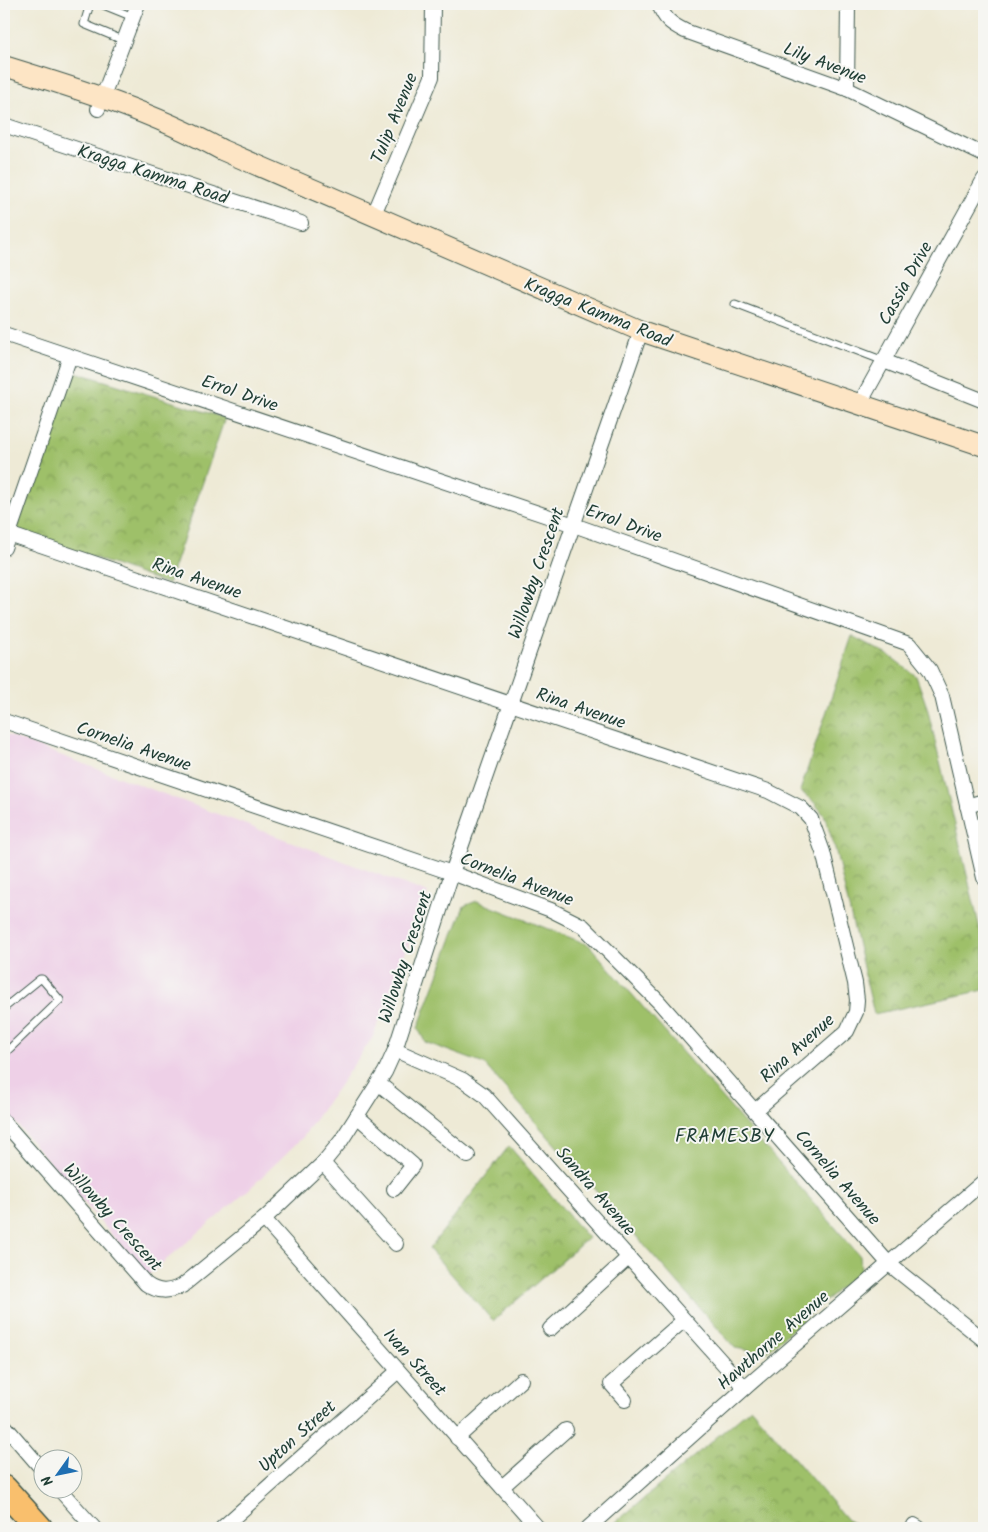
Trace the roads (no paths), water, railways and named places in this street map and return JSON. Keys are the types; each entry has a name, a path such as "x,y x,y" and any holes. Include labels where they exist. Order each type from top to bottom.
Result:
{"highway":[{"path":"4,1489 39,1528"}],"main road":[{"name":"Kragga Kamma Road","path":"4,66 101,103 192,133 222,150 374,214 519,280 640,331 984,446"},
{"name":"Kragga Kamma Road","path":"4,80 101,103"}],"street":[{"name":"Tulip Avenue","path":"374,214 432,78 433,4"},
{"name":"Lily Avenue","path":"659,4 662,14 670,24 847,89 984,156"},
{"path":"847,89 848,4"},
{"path":"101,103 135,10"},
{"name":"Kragga Kamma Road","path":"4,125 301,223"},
{"name":"Cassia Drive","path":"858,405 984,179"},
{"name":"Willowby Crescent","path":"4,1122 153,1289 171,1291 182,1286 264,1219 323,1163 357,1116 378,1083 395,1050 452,873 512,704 571,524 640,331"},
{"name":"Errol Drive","path":"4,334 571,524 909,644 930,670 942,696 984,878"},
{"path":"4,548 70,356"},
{"path":"884,361 984,401"},
{"name":"Rina Avenue","path":"8,534 768,791 801,808 811,819 823,852 855,983 856,1012 847,1030 755,1111"},
{"name":"Cornelia Avenue","path":"4,721 452,873 551,910 583,926 658,1002 889,1264 984,1340"},
{"path":"967,806 984,801"},
{"name":"Sandra Avenue","path":"395,1050 463,1080 484,1096 745,1388"},
{"path":"378,1083 468,1156"},
{"path":"357,1116 413,1165 394,1189"},
{"path":"323,1163 396,1244"},
{"name":"Hawthorne Avenue","path":"588,1528 745,1388 984,1181"},
{"name":"Ivan Street","path":"264,1219 538,1528"},
{"path":"550,1329 629,1257"},
{"path":"625,1400 611,1384 684,1320"},
{"name":"Upton Street","path":"222,1528 398,1371"},
{"path":"458,1438 521,1380"},
{"path":"4,1426 32,1458"},
{"path":"502,1487 566,1430"},
{"path":"69,1500 94,1528"}],"lane":[{"path":"90,4 84,24 125,40"},
{"path":"101,4 135,10"},
{"path":"735,304 884,361"},
{"path":"4,1008 40,979 60,1000 4,1054"}],"district":[{"name":"FRAMESBY","path":"725,1135"}]}
